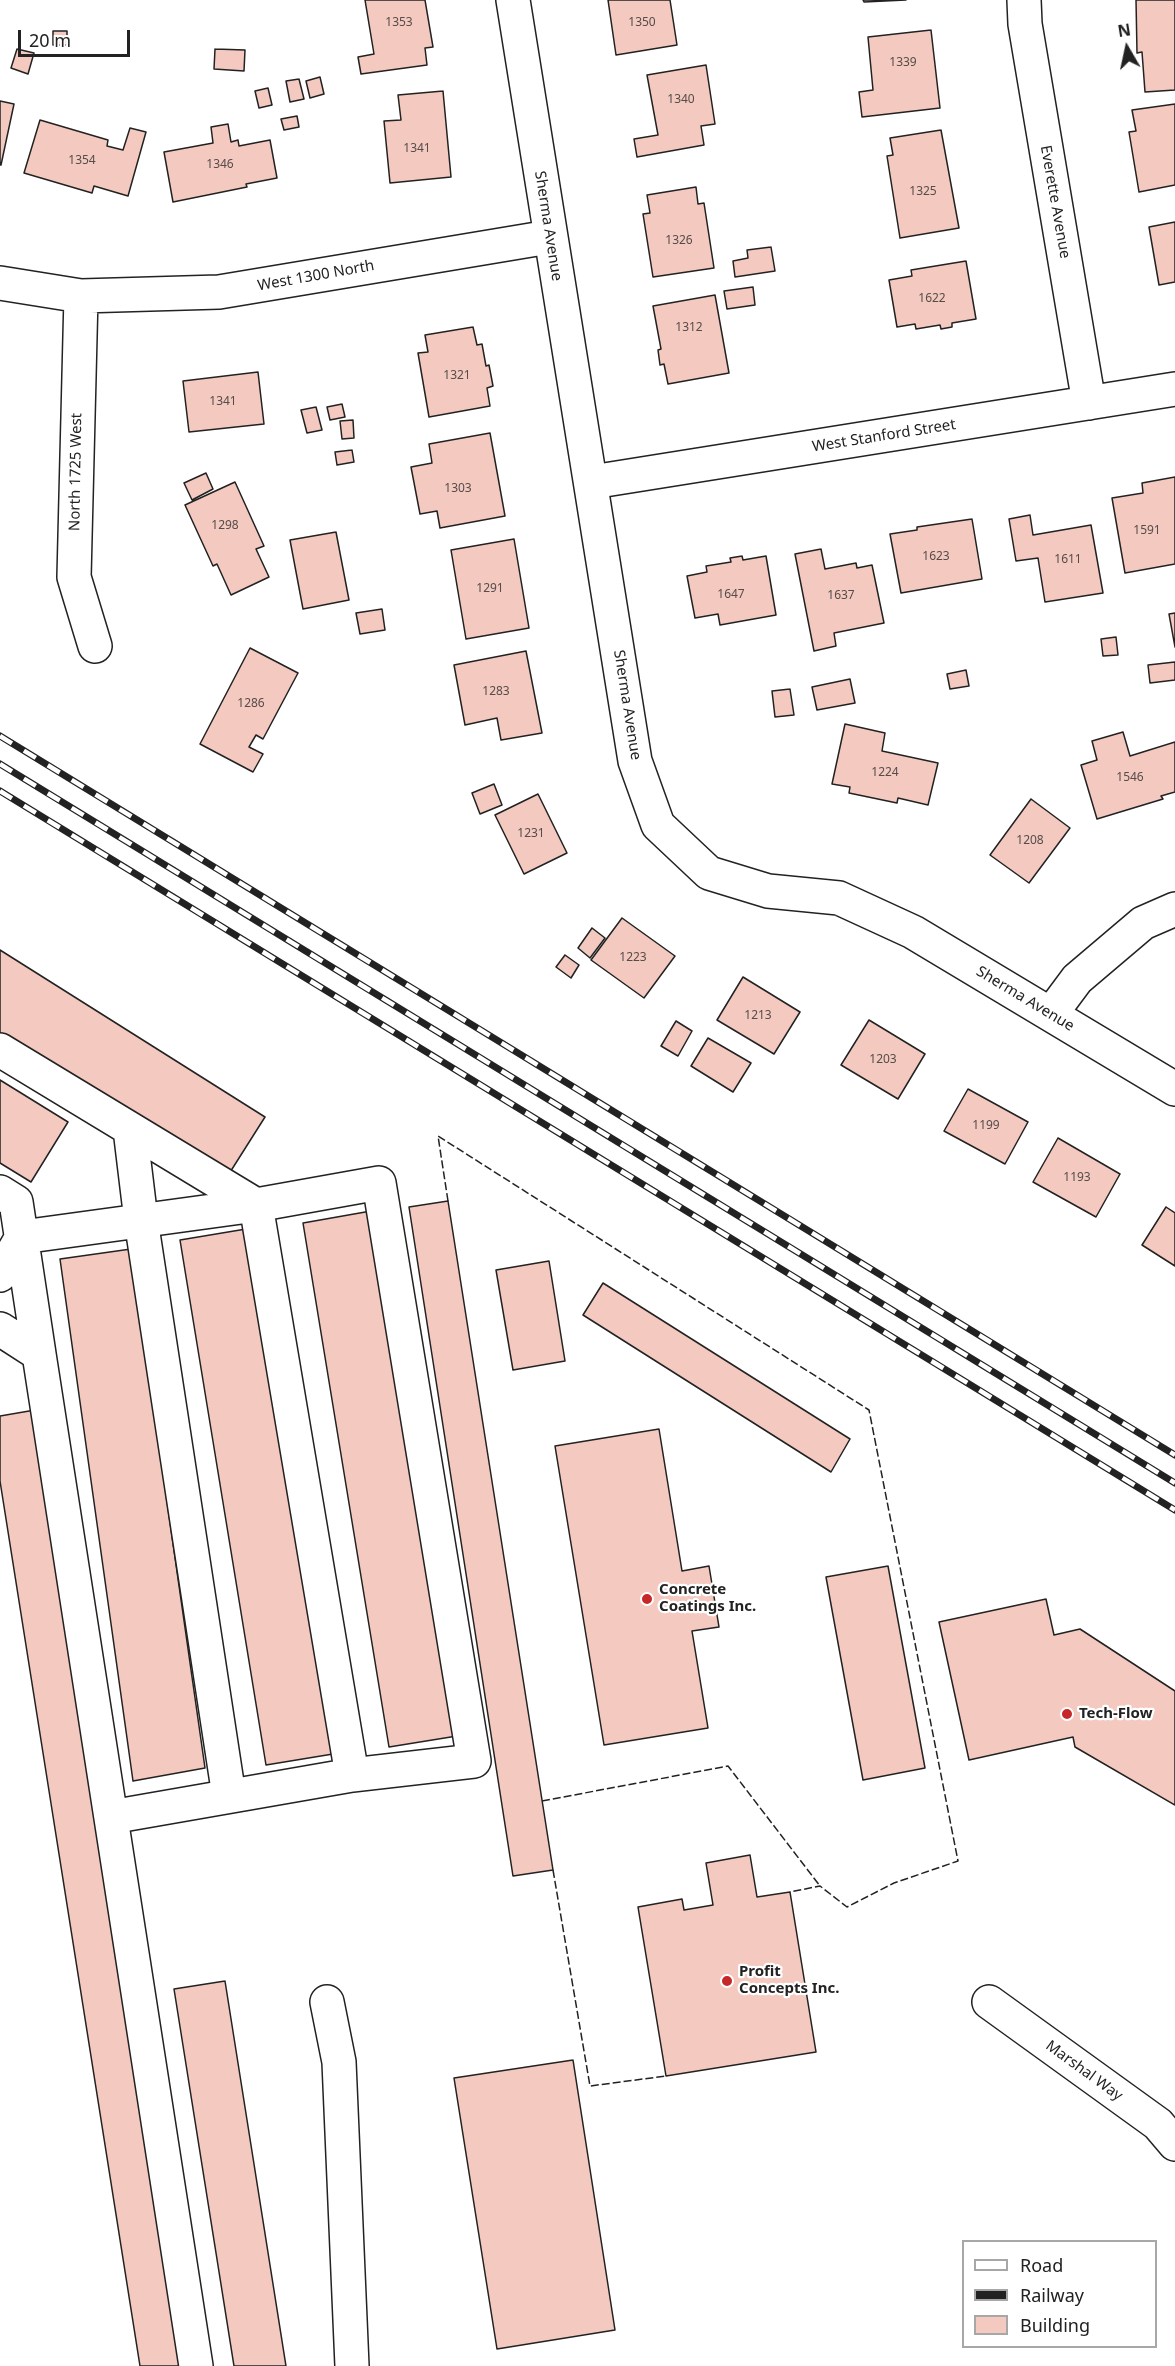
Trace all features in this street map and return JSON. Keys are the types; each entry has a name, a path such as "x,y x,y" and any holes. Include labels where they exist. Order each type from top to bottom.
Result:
{"street":[{"name":"Sherma Avenue","path":"513,0 549,237 592,482 635,761 658,825 709,873 768,891 839,898 913,932 1175,1089"},
{"name":"Everette Avenue","path":"1024,0 1025,24 1089,403"},
{"name":"West 1300 North","path":"0,283 81,296 219,292 549,237"},
{"name":"North 1725 West","path":"81,296 74,577 95,646"},
{"name":"West Stanford Street","path":"592,482 1175,389"},
{"path":"1051,1014 1077,979 1126,937 1143,923 1175,909"},
{"path":"0,1050 256,1205 352,1775"},
{"path":"130,1128 141,1220 229,1796"},
{"path":"22,1237 256,1205 379,1183 474,1761 352,1775 111,1817"},
{"path":"0,1192 16,1202 22,1237 196,2366"},
{"path":"0,1275 22,1237"},
{"path":"0,1329 39,1354"},
{"path":"327,2002 339,2062 352,2366"},
{"name":"Marshal Way","path":"989,2002 1158,2124 1175,2144"}],"building":[{"path":"365,0 425,0 433,47 425,48 427,65 361,74 358,57 374,54"},
{"path":"608,0 670,0 677,45 616,55"},
{"path":"863,0 906,0 864,2"},
{"path":"1136,0 1175,0 1175,90 1145,92 1142,52 1137,53"},
{"path":"931,30 940,108 862,117 859,92 873,90 868,37"},
{"path":"53,31 67,31 67,45 53,45"},
{"path":"17,49 34,53 28,74 11,68"},
{"path":"215,49 245,50 244,71 214,69"},
{"path":"706,65 715,124 701,126 704,145 637,157 634,139 658,135 647,75"},
{"path":"320,77 324,94 310,98 306,81"},
{"path":"299,79 304,99 290,102 286,81"},
{"path":"268,88 272,105 259,108 255,91"},
{"path":"443,91 451,177 390,183 384,121 401,120 398,95"},
{"path":"0,101 14,104 1,165 0,165"},
{"path":"1175,104 1175,185 1139,192 1129,132 1136,131 1132,110"},
{"path":"297,116 299,127 284,130 281,119"},
{"path":"40,120 108,140 107,146 123,150 130,128 146,132 128,196 94,186 92,193 24,173"},
{"path":"228,124 231,142 238,140 239,146 270,140 277,178 246,184 247,187 173,202 164,152 213,143 211,127"},
{"path":"941,130 959,228 900,238 887,156 893,155 890,138"},
{"path":"696,187 698,204 704,203 714,268 653,277 643,214 650,213 647,195"},
{"path":"1175,222 1175,282 1159,285 1149,227"},
{"path":"771,247 775,271 735,277 733,261 748,258 747,250"},
{"path":"966,261 976,319 952,323 952,327 941,329 940,325 916,329 915,324 897,327 889,280 912,276 911,270"},
{"path":"753,287 755,305 727,309 724,291"},
{"path":"715,295 729,373 668,384 664,364 660,365 658,350 661,349 653,306"},
{"path":"473,327 477,345 482,344 486,366 489,365 493,386 487,388 490,406 429,417 418,353 428,352 425,335"},
{"path":"258,372 264,424 189,432 183,381"},
{"path":"342,404 345,417 330,420 327,407"},
{"path":"316,407 322,430 307,433 301,410"},
{"path":"353,420 354,438 342,439 340,421"},
{"path":"490,433 505,516 440,528 437,511 420,514 411,467 432,463 429,444"},
{"path":"352,450 354,462 337,465 335,452"},
{"path":"206,473 213,489 192,500 184,483"},
{"path":"1175,477 1175,564 1125,573 1112,498 1143,493 1142,483"},
{"path":"235,482 264,546 256,549 269,577 231,595 217,564 213,566 185,505"},
{"path":"1030,515 1033,535 1091,525 1103,593 1045,602 1038,558 1016,561 1009,519"},
{"path":"972,519 982,579 901,593 890,534 917,530 917,527"},
{"path":"336,532 349,600 303,609 290,540"},
{"path":"514,539 529,628 466,639 451,550"},
{"path":"821,549 825,569 856,563 857,568 872,565 884,623 834,633 836,646 814,651 795,554"},
{"path":"742,556 743,560 766,556 776,615 720,625 718,614 695,618 687,576 707,572 706,566 731,562 730,558"},
{"path":"382,609 385,630 360,634 356,613"},
{"path":"1175,613 1175,647 1169,614"},
{"path":"1116,637 1118,655 1103,656 1101,639"},
{"path":"250,648 298,673 263,739 256,735 249,747 263,754 253,772 200,744"},
{"path":"526,651 542,733 501,740 497,718 465,725 454,665"},
{"path":"1175,662 1175,680 1150,683 1148,665"},
{"path":"966,670 969,686 950,689 947,674"},
{"path":"850,679 855,703 817,710 812,687"},
{"path":"790,689 794,715 775,717 772,691"},
{"path":"845,724 885,733 882,751 938,763 928,805 898,798 897,803 849,793 850,787 832,784"},
{"path":"1123,732 1130,756 1175,742 1175,792 1161,796 1163,799 1097,819 1081,765 1097,760 1092,741"},
{"path":"494,784 502,805 480,814 472,793"},
{"path":"538,794 567,853 524,874 495,815"},
{"path":"1031,799 1070,828 1029,883 990,855"},
{"path":"622,918 675,956 644,998 591,960"},
{"path":"592,928 605,938 590,958 578,948"},
{"path":"0,950 265,1117 227,1177 0,1034"},
{"path":"565,955 579,965 571,978 556,967"},
{"path":"743,977 800,1012 774,1054 717,1020"},
{"path":"869,1020 925,1054 898,1099 841,1065"},
{"path":"676,1021 692,1031 678,1056 661,1046"},
{"path":"708,1038 751,1063 733,1092 691,1066"},
{"path":"0,1080 68,1122 31,1182 0,1163"},
{"path":"968,1089 1028,1122 1005,1164 944,1131"},
{"path":"1058,1138 1120,1174 1096,1217 1033,1182"},
{"path":"448,1201 553,1870 513,1876 409,1207"},
{"path":"1166,1207 1175,1213 1175,1266 1142,1245"},
{"path":"371,1211 457,1736 389,1747 303,1223"},
{"path":"246,1229 333,1754 266,1765 180,1240"},
{"path":"131,1249 205,1768 133,1781 60,1259"},
{"path":"549,1261 565,1361 513,1370 496,1270"},
{"path":"603,1283 850,1439 831,1472 583,1315"},
{"path":"35,1410 187,2366 140,2366 0,1481 0,1416"},
{"name":"Concrete Coatings Inc.","path":"659,1429 682,1571 709,1566 719,1627 692,1631 708,1728 604,1745 555,1446"},
{"path":"888,1566 925,1768 863,1780 826,1577"},
{"name":"Tech-Flow","path":"1046,1599 1054,1635 1080,1629 1175,1691 1175,1805 1075,1747 1073,1737 969,1760 939,1622"},
{"name":"Profit Concepts Inc.","path":"750,1855 757,1897 790,1892 816,2052 666,2076 638,1907 682,1899 684,1910 713,1905 706,1863"},
{"path":"225,1981 286,2366 234,2366 174,1989"},
{"path":"573,2060 615,2330 497,2349 454,2078"}],"railway":[{"path":"0,736 1175,1455"},
{"path":"0,764 1175,1483"},
{"path":"0,791 1175,1510"}],"fence":[{"path":"448,1201 438,1136 869,1410 958,1861 894,1883 847,1907 820,1886 790,1892"},
{"path":"542,1801 728,1766 820,1886"},
{"path":"553,1870 590,2086 666,2076"}],"place":[{"name":"Concrete Coatings Inc.","path":"647,1599"},
{"name":"Tech-Flow","path":"1067,1714"},
{"name":"Profit Concepts Inc.","path":"727,1981"}]}
